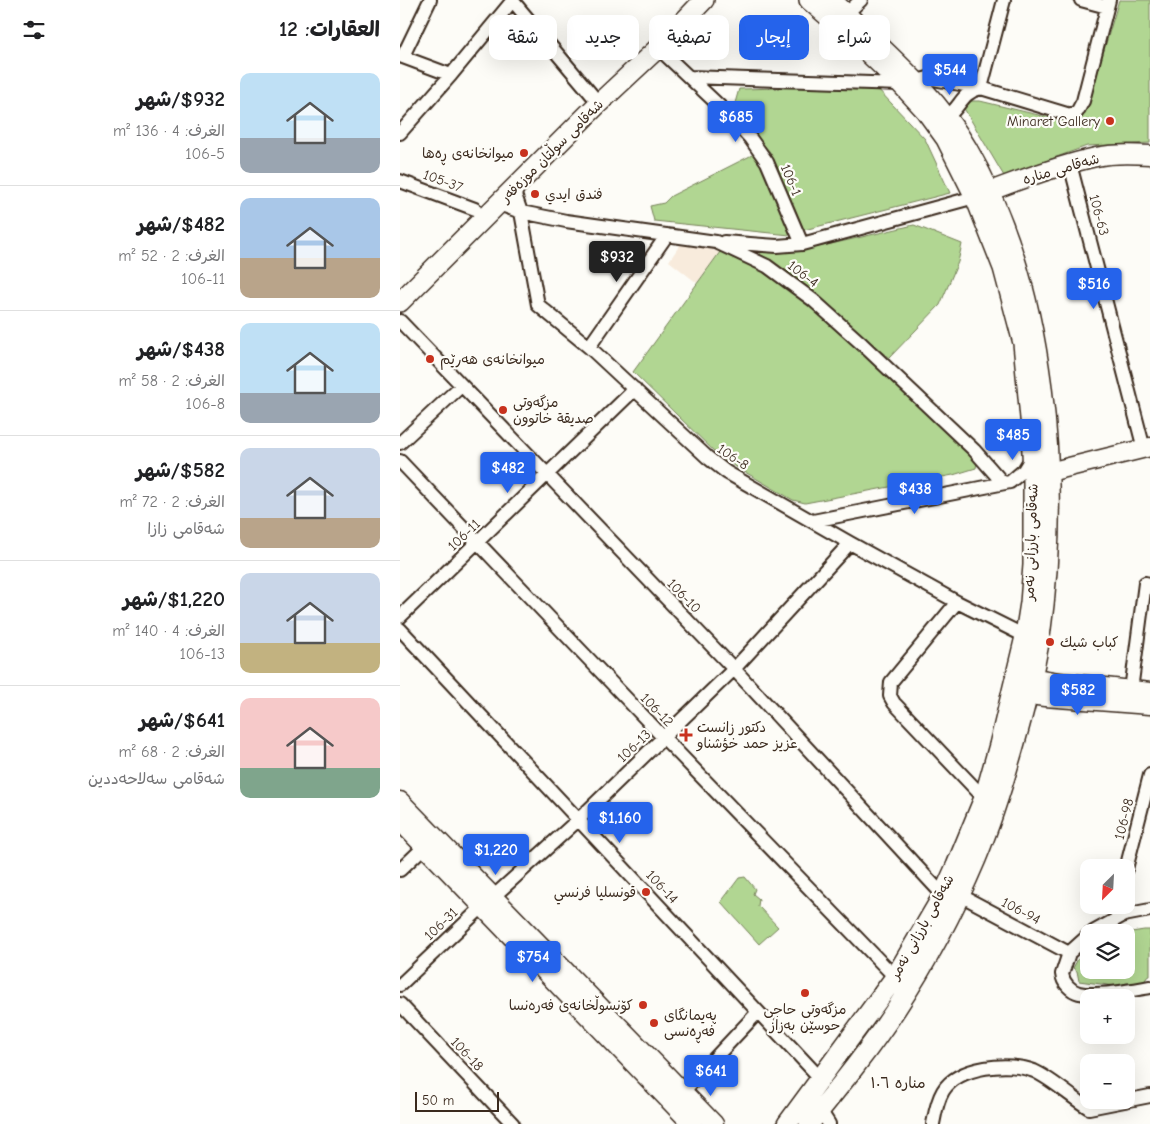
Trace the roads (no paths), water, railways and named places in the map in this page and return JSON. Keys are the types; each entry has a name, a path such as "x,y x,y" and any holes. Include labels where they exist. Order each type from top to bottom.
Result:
{"main road":[{"name":"شەقامی سوڵتان موزەفەر","path":"400,286 475,209 592,95 649,43 690,0"},
{"name":"شەقامی سوڵتان موزەفەر","path":"690,15 704,0"},
{"name":"شەقامی بارزانی نەمر","path":"787,1124 896,977 976,860 993,815 1022,685 1033,565 1031,429 1023,342 968,149 947,117 809,0"},
{"name":"شەقامی بارزانی نەمر","path":"816,1121 895,1010 920,970 951,895 963,851 984,798 999,745 1039,640 1047,564 1049,472 1036,341 1023,288 1006,236 946,139 924,110 909,83 832,0"},
{"name":"شەقامی سوڵتان موزەفەر","path":"400,302 598,104 649,56"},
{"name":"شەقامی منارە","path":"982,195 1098,156 1150,155"},
{"path":"1049,472 1147,448"},
{"path":"1022,685 1150,692"},
{"path":"1022,685 1150,705"},
{"path":"400,801 488,902 561,978 680,1096 714,1124"},
{"path":"400,821 424,846 488,902"},
{"path":"680,1096 688,1123"}],"street":[{"path":"430,0 401,56 451,75"},
{"path":"400,133 513,0 592,95"},
{"path":"846,14 861,0"},
{"path":"981,88 1004,0"},
{"path":"690,77 909,83 928,78 981,88 1070,114 1077,112 1083,101 1108,4 1081,0"},
{"name":"106-1","path":"671,60 727,113 750,138 767,162 802,244"},
{"path":"947,117 970,91 981,88"},
{"name":"106-63","path":"1070,164 1147,448"},
{"name":"105-37","path":"400,181 475,209"},
{"name":"106-8","path":"519,183 515,196 521,212 538,305 589,347 707,457 726,472 850,543 957,602 1025,636"},
{"path":"716,242 777,246 802,244 982,195"},
{"name":"106-4","path":"499,204 521,212 620,230 716,242 767,266 813,300 974,450 1006,483"},
{"path":"589,347 667,235"},
{"name":"106-10","path":"400,321 951,895"},
{"path":"400,443 461,386"},
{"name":"106-11","path":"400,617 635,389"},
{"path":"1006,483 1024,470 1032,457"},
{"name":"106-12","path":"400,461 477,544 896,977"},
{"path":"813,521 1006,483 1020,485 1033,493"},
{"name":"106-13","path":"488,902 578,820 734,669 850,543"},
{"path":"1131,690 1145,583 1150,584"},
{"path":"957,602 891,682 890,696 894,703 984,798"},
{"name":"106-14","path":"400,629 820,1079"},
{"name":"106-98","path":"1129,859 1150,775"},
{"path":"400,870 424,846"},
{"name":"106-94","path":"951,895 1069,953"},
{"name":"106-31","path":"400,984 488,902"},
{"path":"1107,924 1124,915 1150,910"},
{"path":"1113,920 1115,914"},
{"path":"1080,944 1069,953 1063,970 1063,978 1067,986 1078,993 1090,994 1150,988"},
{"name":"106-18","path":"400,1004 513,1124"},
{"path":"680,1096 758,1012"},
{"path":"933,1124 936,1107 943,1090 961,1074 1003,1066 1021,1066 1037,1072 1088,1108 1150,1096"}],"place":[{"name":"Minaret Gallery","path":"1110,121"},
{"name":"میوانخانەی ڕەها","path":"524,153"},
{"name":"فندق ايدي","path":"535,194"},
{"name":"میوانخانەی هەرێم","path":"430,359"},
{"name":"مزگەوتی صديقة خاتوون","path":"503,410"},
{"name":"كباب شيك","path":"1050,642"},
{"name":"دكتور زانست عزيز حمد خؤشناو","path":"686,735"},
{"name":"قونسليا فرنسي","path":"646,892"},
{"name":"مزگەوتی حاجی حوسێن بەزاز","path":"805,993"},
{"name":"كۆنسوڵخانه‌ی فه‌ره‌نسا","path":"643,1005"},
{"name":"پەیمانگای فەڕەنسی","path":"654,1023"}],"district":[{"name":"منارە ١٠٦","path":"898,1083"}]}
